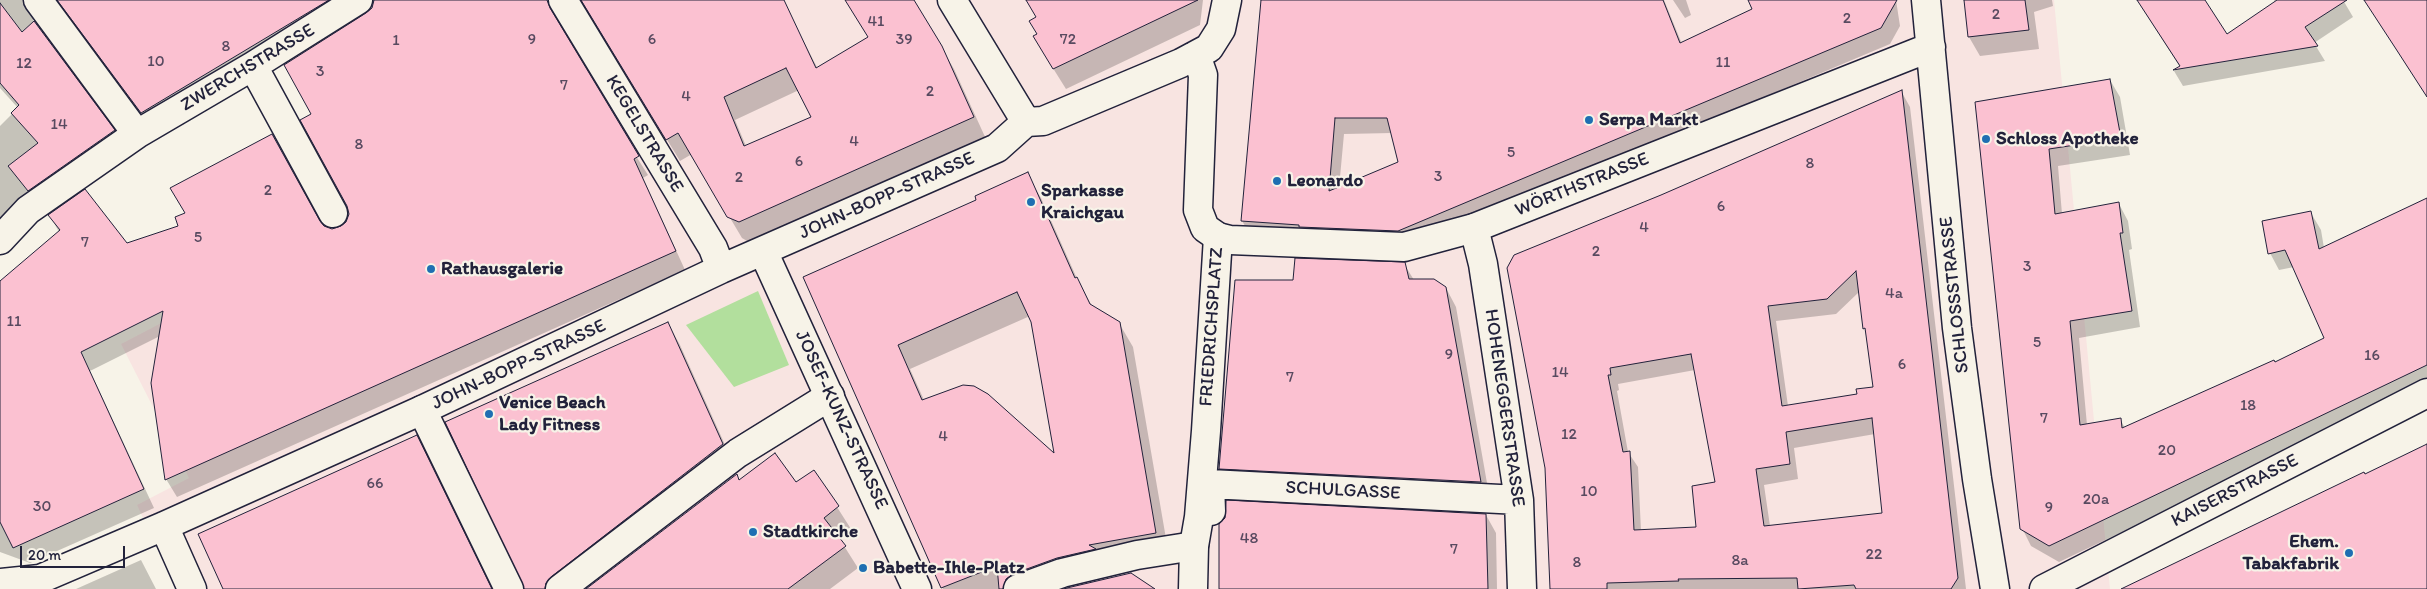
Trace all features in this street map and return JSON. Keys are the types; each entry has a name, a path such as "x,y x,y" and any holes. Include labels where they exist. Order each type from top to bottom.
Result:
{"street":[{"path":"38,0 138,134"},
{"name":"ZWERCHSTRASSE","path":"0,240 28,210 138,134 253,66 358,0"},
{"name":"KEGELSTRASSE","path":"564,0 712,248 721,269"},
{"path":"952,0 1026,122 1043,121 1209,48 1222,29 1227,0"},
{"name":"SCHLOSSSTRASSE","path":"1926,0 1957,328 1977,479 1995,589"},
{"name":"WÖRTHSTRASSE","path":"1218,237 1230,240 1404,247 1474,228 1931,47"},
{"name":"FRIEDRICHSPLATZ","path":"1193,589 1194,546 1199,517 1206,431 1218,237 1205,228 1198,210 1203,75 1196,55"},
{"path":"253,66 334,213"},
{"name":"JOHN-BOPP-STRASSE","path":"1,580 40,579 164,526 422,410 721,269 997,148 1026,122"},
{"name":"HOHENEGGERSTRASSE","path":"1474,228 1483,264 1519,500 1522,589"},
{"name":"JOSEF-KUNZ-STRASSE","path":"763,251 917,589"},
{"name":"KAISERSTRASSE","path":"2044,589 2427,393"},
{"path":"560,589 738,453 830,396"},
{"path":"422,410 508,589"},
{"name":"SCHULGASSE","path":"1199,517 1211,515 1210,484 1519,500"},
{"path":"164,526 192,589"},
{"path":"1018,589 1062,573 1138,555 1194,546"}],"shaded area":[{"path":"579,0 2054,0 2110,589 176,589 137,505 189,478 121,344 269,267 263,253 499,135 509,159 632,85"}],"green space":[{"path":"758,291 789,365 734,387 686,325"}],"building":[{"path":"57,0 329,0 141,113"},
{"path":"374,0 547,0 639,156 634,159 676,251 165,480 151,383 163,311 81,352 144,489 13,548 0,522 0,281 60,230 48,215 85,189 127,243 178,226 175,217 185,213 170,188 272,134 320,221 324,226 332,229 341,226 346,222 349,214 347,206 300,120 311,114 284,65 366,13 372,8"},
{"path":"581,0 784,0 816,68 868,37 845,0 914,0 942,46 974,117 739,222 727,217 678,133 666,140","holes":["786,68 811,117 744,146 724,97"]},
{"path":"1026,0 1198,0 1053,69 1033,36 1037,34 1029,21 1036,17"},
{"path":"1261,0 1663,0 1680,43 1752,9 1748,0 1897,0 1881,28 1398,231 1299,227 1299,225 1241,221","holes":["1335,118 1387,118 1398,162 1329,191"]},
{"path":"1964,0 2025,0 2029,30 1968,37"},
{"path":"2137,0 2205,0 2227,34 2277,0 2347,0 2305,27 2318,46 2173,70 2180,66"},
{"path":"2364,0 2427,0 2427,97 2396,49"},
{"path":"0,3 22,32 34,21 115,130 28,191 8,166 38,143 11,113 19,105 0,83"},
{"path":"2110,79 2121,138 2049,149 2055,214 2119,202 2123,233 2120,233 2132,311 2070,321 2080,425 2121,418 2122,428 2274,360 2275,362 2324,338 2285,250 2268,254 2262,221 2311,211 2319,249 2427,198 2427,365 2049,546 2020,529 1975,102"},
{"path":"1902,90 1958,578 1951,589 1856,589 1854,585 1798,589 1797,578 1678,579 1679,581 1607,583 1607,589 1550,589 1545,468 1507,268 1514,255 1661,195","holes":["1856,271 1873,387 1856,389 1857,394 1782,406 1768,306 1827,299","1691,354 1715,482 1692,486 1696,527 1634,530 1630,451 1623,452 1608,375 1611,375 1610,368","1872,418 1882,513 1764,526 1756,469 1790,464 1786,432"]},
{"path":"1028,172 1075,278 1077,277 1090,304 1120,322 1156,533 1089,545 1096,549 1057,558 1013,574 1006,579 1003,589 999,589 997,566 941,588 803,277 976,200 975,196","holes":["1017,292 1031,322 1054,453 988,394 974,386 963,385 922,400 898,345"]},
{"path":"1295,258 1405,262 1409,279 1434,279 1446,287 1481,482 1219,469 1235,280 1293,280"},
{"path":"668,322 723,444 551,577 546,583 545,589 524,589 445,422"},
{"path":"417,435 492,589 223,589 198,534"},
{"path":"2427,444 2427,589 2121,589 2364,472 2365,474"},
{"name":"Stadtkirche","path":"775,453 796,482 814,470 839,506 824,518 846,546 788,589 586,589 737,474 739,480"},
{"path":"1226,500 1486,514 1488,589 1219,589 1219,524 1225,518"},
{"path":"1131,573 1155,589 1064,589 1067,588"}],"place":[{"name":"Serpa Markt","path":"1589,120"},
{"name":"Schloss Apotheke","path":"1986,139"},
{"name":"Leonardo","path":"1277,181"},
{"name":"Sparkasse Kraichgau","path":"1031,202"},
{"name":"Rathausgalerie","path":"431,269"},
{"name":"Venice Beach Lady Fitness","path":"489,414"},
{"name":"Stadtkirche","path":"753,532"},
{"name":"Ehem. Tabakfabrik","path":"2349,553"},
{"name":"Babette-Ihle-Platz","path":"863,568"}]}
